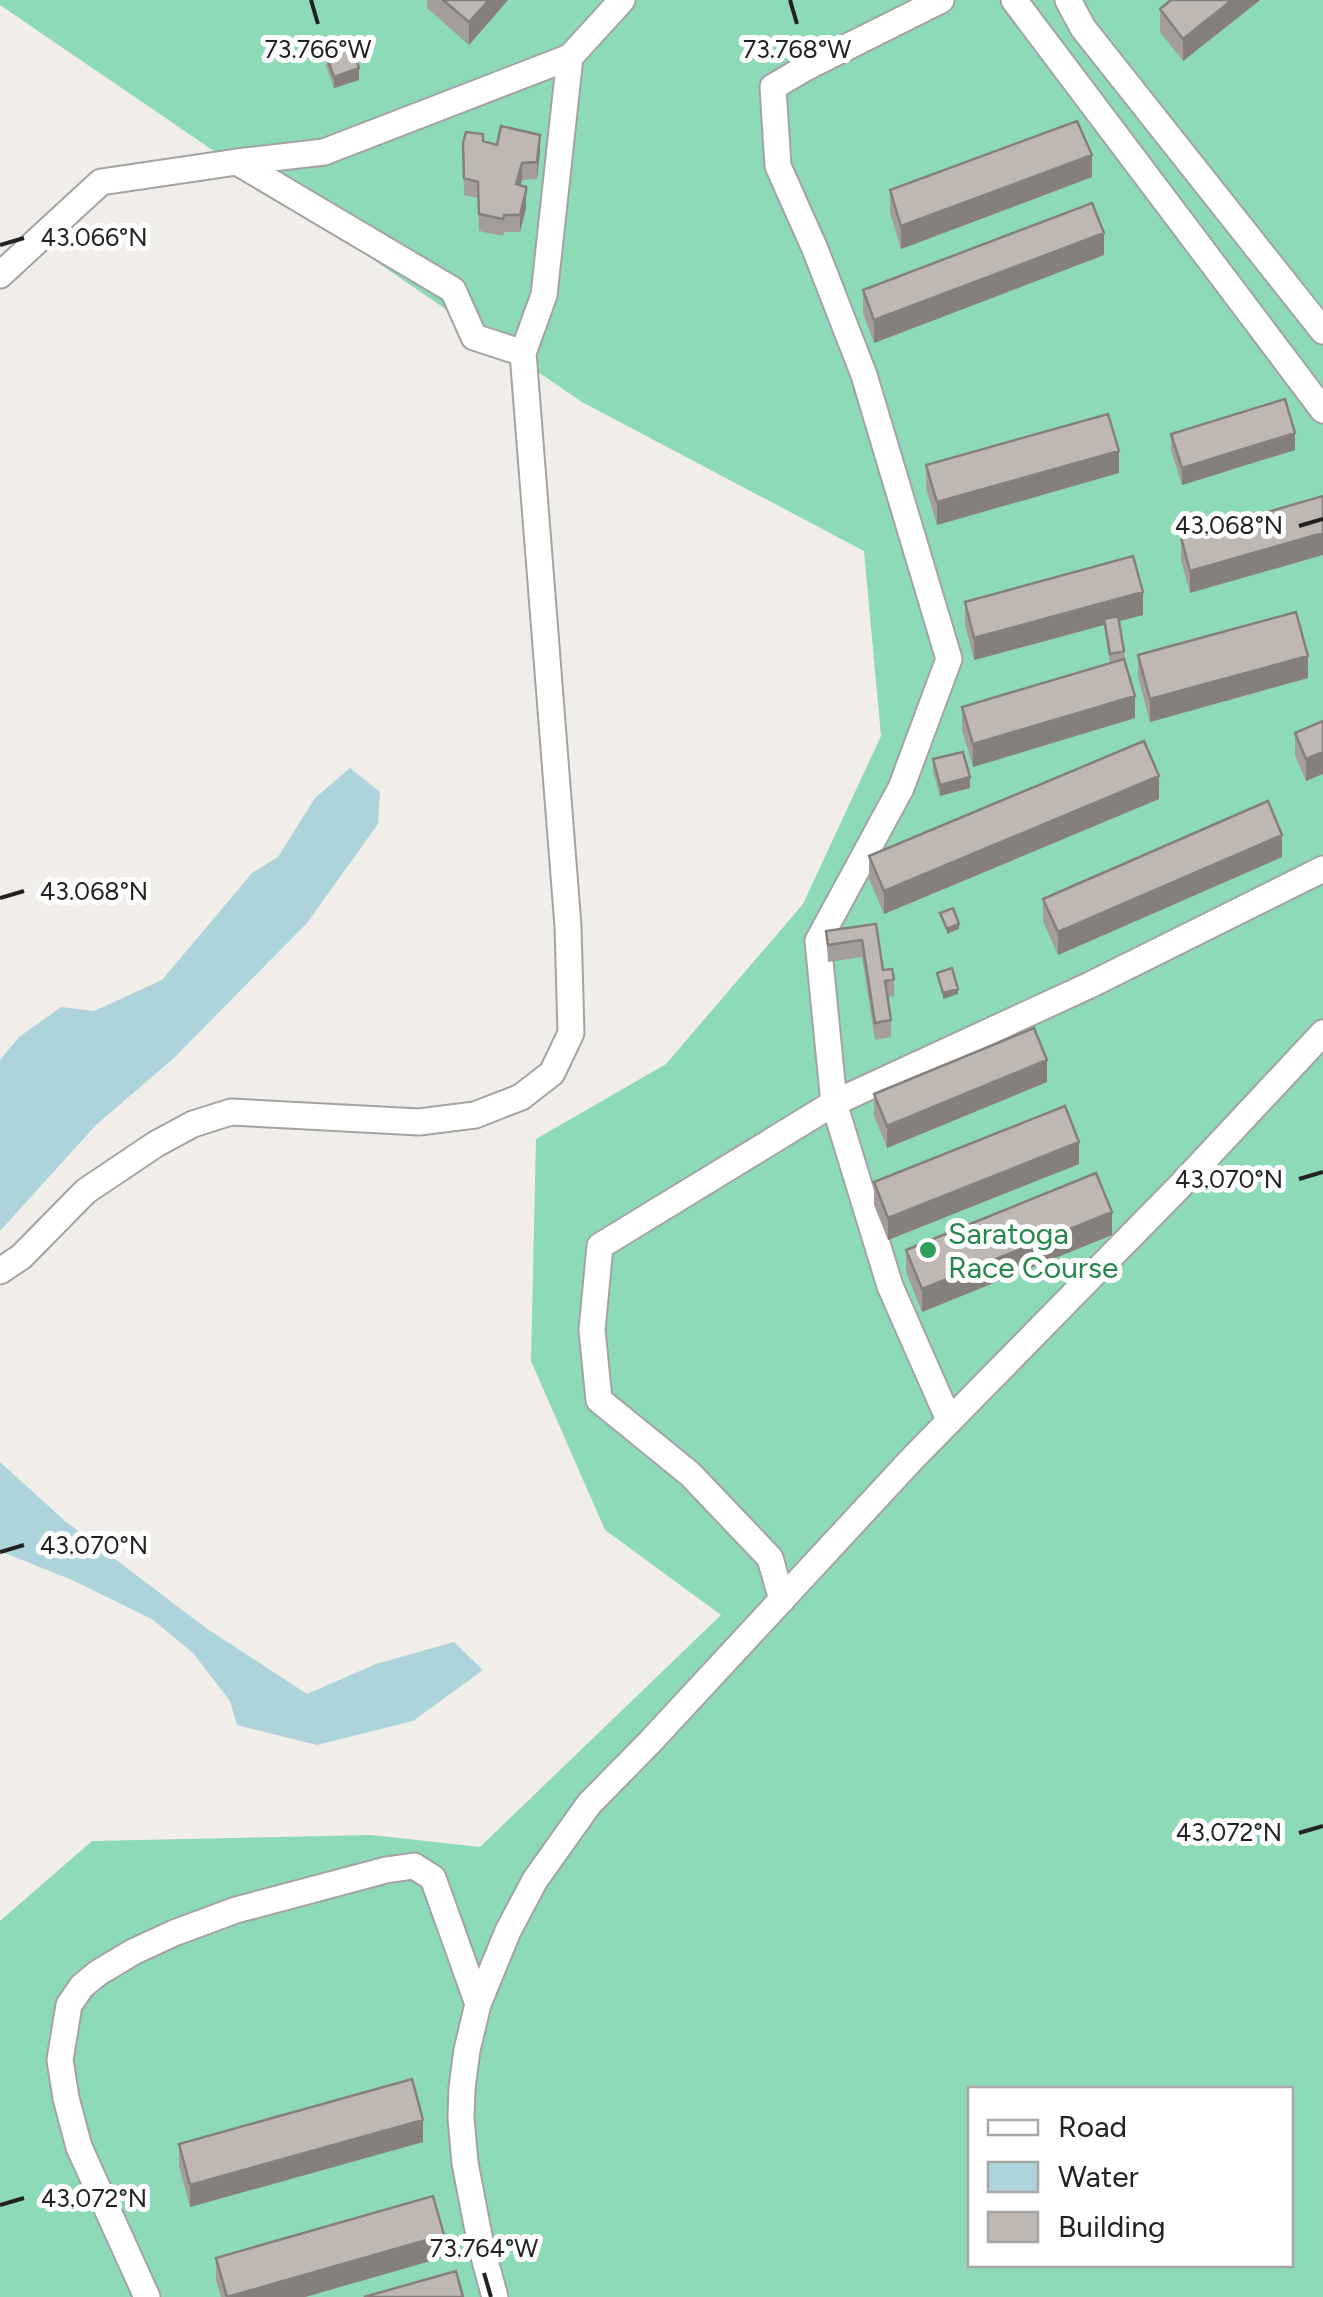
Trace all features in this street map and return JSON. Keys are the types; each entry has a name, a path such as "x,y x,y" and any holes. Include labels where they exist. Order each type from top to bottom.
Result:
{"lane":[{"path":"0,275 101,182 324,152 570,57 622,0"},
{"path":"941,0 773,87 778,166 816,249 864,375 949,658 901,788 818,940 834,1103 890,1286 949,1420"},
{"path":"1014,0 1323,410"},
{"path":"1068,0 1083,28 1323,331"},
{"path":"0,1271 20,1257 86,1191 193,1124 231,1112 419,1122 476,1115 520,1097 552,1073 571,1033 568,926 523,353 544,294 570,57"},
{"path":"238,162 453,290 474,337 523,353"},
{"path":"782,1600 770,1558 690,1474 599,1400 592,1330 600,1246 834,1103 1090,985 1323,869"},
{"path":"495,2297 468,2180 462,2088 478,2004 508,1931 535,1880 589,1804 949,1420 1180,1186 1323,1033"},
{"path":"147,2297 79,2147 66,2098 60,2060 69,2005 82,1986 133,1952 220,1916 386,1870 414,1866 433,1878 478,2004"}],"green space":[{"name":"Saratoga Race Course","path":"0,0 1323,0 1323,2297 0,2297 0,1921 92,1841 371,1835 480,1847 721,1615 605,1530 531,1361 536,1139 666,1064 803,904 881,736 864,551 582,402 0,5"}],"water":[{"path":"350,768 380,792 378,824 307,923 175,1057 96,1125 0,1231 0,1060 19,1037 61,1007 94,1011 162,980 252,873 278,857 315,798"},
{"path":"0,1462 65,1521 206,1628 307,1694 376,1664 454,1642 483,1670 413,1721 317,1745 237,1725 230,1701 193,1653 152,1619 0,1551"}],"building":[{"path":"443,0 489,0 469,22"},
{"path":"1171,0 1232,0 1183,39 1160,9"},
{"path":"352,46 359,68 334,77 326,55"},
{"path":"1077,121 1092,155 901,226 890,190"},
{"path":"501,126 540,135 537,162 522,163 516,184 526,187 520,215 504,215 503,219 479,214 478,182 464,178 463,143 466,132 483,134 483,141 497,145"},
{"path":"1092,203 1104,233 874,320 863,290"},
{"path":"1285,399 1295,433 1182,468 1171,434"},
{"path":"1108,414 1119,451 937,502 926,465"},
{"path":"1323,496 1323,533 1190,571 1181,537"},
{"path":"1133,556 1143,592 974,638 965,602"},
{"path":"1296,612 1308,656 1150,699 1138,655"},
{"path":"1118,616 1124,651 1110,654 1104,619"},
{"path":"1124,659 1135,696 973,744 962,707"},
{"path":"1323,721 1323,752 1306,759 1295,733"},
{"path":"1144,741 1159,776 884,891 869,856"},
{"path":"963,752 970,777 940,785 933,759"},
{"path":"1268,801 1282,835 1058,932 1043,899"},
{"path":"953,908 959,924 947,929 940,913"},
{"path":"876,924 883,970 892,969 894,979 885,981 891,1020 875,1023 862,940 828,945 826,931"},
{"path":"952,968 958,989 943,993 937,973"},
{"path":"1034,1028 1047,1060 887,1126 874,1094"},
{"path":"1065,1106 1079,1142 888,1218 874,1182"},
{"path":"1096,1173 1112,1212 922,1289 906,1250"},
{"path":"412,2079 423,2120 190,2185 179,2144"},
{"path":"433,2196 444,2235 227,2297 216,2258"},
{"path":"456,2271 463,2297 364,2297"}],"place":[{"name":"Saratoga Race Course","path":"928,1250"}]}
